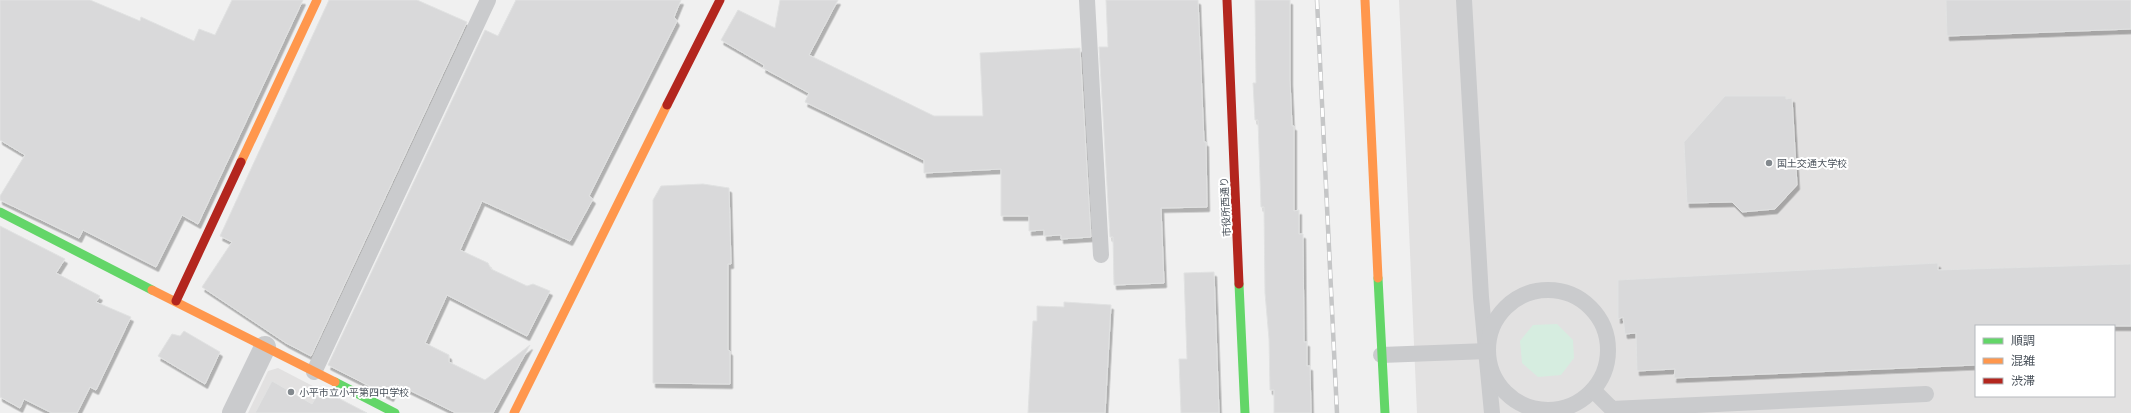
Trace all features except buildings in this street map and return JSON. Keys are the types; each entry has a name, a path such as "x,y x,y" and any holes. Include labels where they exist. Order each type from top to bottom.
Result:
{"street":[{"path":"176,301 317,0"},
{"path":"514,413 720,0"},
{"name":"市役所西通り","path":"1227,0 1245,413"},
{"path":"1365,0 1385,413"},
{"path":"0,212 395,413"},
{"path":"233,413 265,347"}],"lane":[{"path":"314,372 488,0"},
{"path":"1087,0 1101,255"},
{"path":"1464,0 1482,297 1488,351 1489,365 1495,378 1507,393 1522,404 1541,409 1560,409 1578,402 1593,390 1603,374 1608,356 1607,338 1601,320 1589,306 1574,295 1556,290 1543,290 1519,297 1504,308 1493,323 1489,337 1488,351 1492,413"},
{"path":"1382,355 1488,351"},
{"path":"1593,390 1612,409 1926,394"}],"shaded area":[{"name":"国土交通大学校","path":"1399,0 2131,0 2131,413 1417,413"},
{"name":"小平市立小平第四中学校","path":"278,368 365,413 248,413 268,371"}],"green space":[{"path":"1557,324 1573,340 1574,358 1561,375 1538,377 1522,363 1520,341 1533,325"}],"railway":[{"path":"1317,0 1337,413"}],"traffic: fast":[{"path":"0,212 152,290"},
{"path":"1378,278 1385,413"},
{"path":"1239,284 1245,413"},
{"path":"335,382 395,413"}],"traffic: slow":[{"path":"241,162 317,0"},
{"path":"1365,0 1378,278"},
{"path":"514,413 667,105"},
{"path":"152,290 335,382"}],"traffic: jam":[{"path":"667,105 720,0"},
{"path":"1227,0 1239,284"},
{"path":"176,301 241,162"}],"place":[{"name":"国土交通大学校","path":"1769,163"},
{"name":"小平市立小平第四中学校","path":"291,392"}]}
